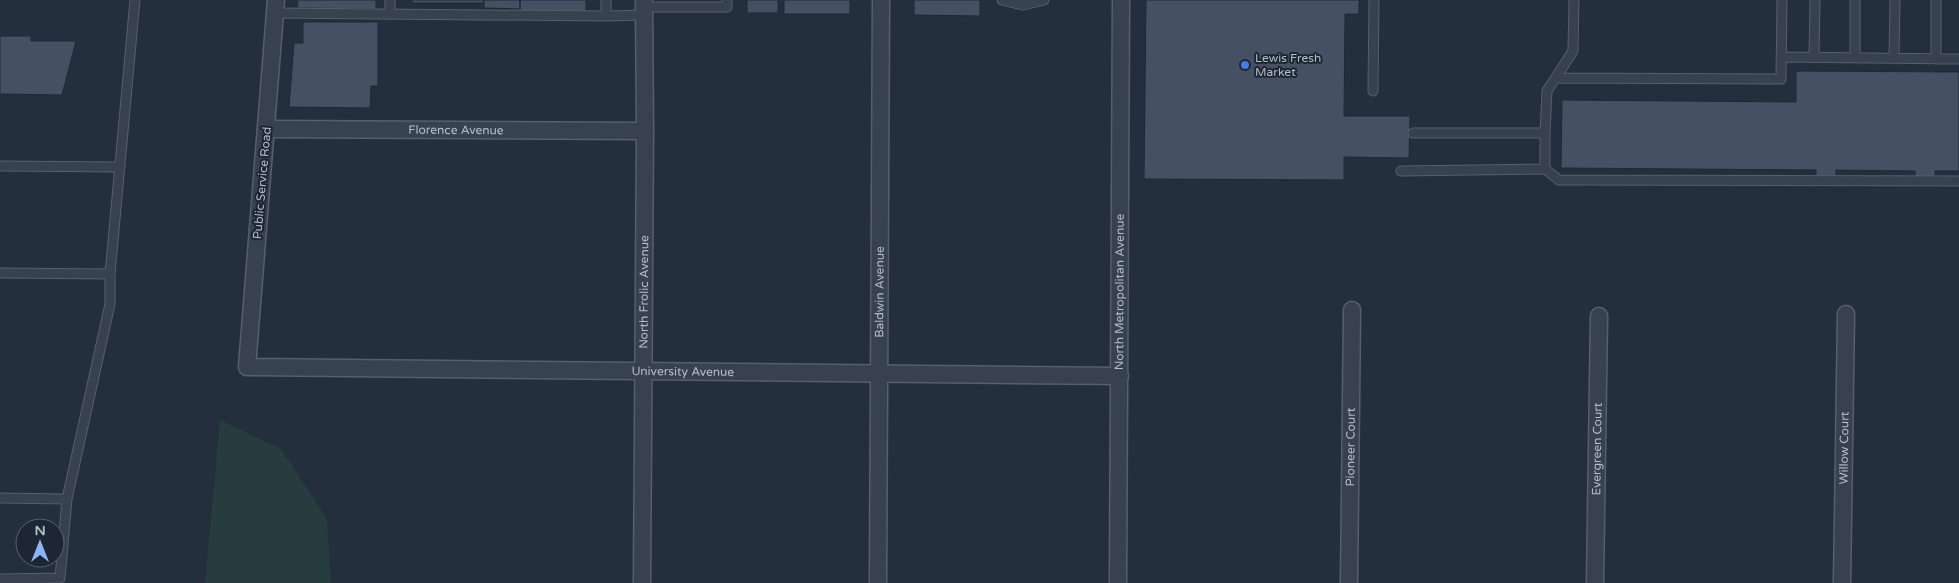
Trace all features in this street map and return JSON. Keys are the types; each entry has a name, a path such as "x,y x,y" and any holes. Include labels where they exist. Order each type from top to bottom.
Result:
{"street":[{"name":"Baldwin Avenue","path":"878,583 881,0"},
{"name":"North Metropolitan Avenue","path":"1118,583 1121,0"},
{"name":"Public Service Road","path":"247,367 276,7"},
{"name":"North Frolic Avenue","path":"642,583 644,7"},
{"name":"Florence Avenue","path":"266,129 645,131"},
{"name":"Pioneer Court","path":"1349,583 1352,310"},
{"name":"Willow Court","path":"1842,583 1846,314"},
{"name":"Evergreen Court","path":"1595,583 1599,316"},
{"name":"University Avenue","path":"247,367 1120,376"}],"lane":[{"path":"0,579 60,578 67,499 110,304 110,274 135,0"},
{"path":"390,0 390,14"},
{"path":"606,0 606,16"},
{"path":"276,7 390,14 606,16 644,7 727,7 727,0"},
{"path":"1002,0 1022,5 1044,0"},
{"path":"1373,91 1374,0"},
{"path":"1545,169 1547,92 1573,51 1574,0"},
{"path":"1556,78 1781,79 1782,0"},
{"path":"1814,57 1815,0"},
{"path":"1855,0 1855,58"},
{"path":"1894,58 1895,0"},
{"path":"1936,0 1936,58"},
{"path":"1782,57 1959,59"},
{"path":"1413,133 1545,133"},
{"path":"0,166 120,167"},
{"path":"1401,171 1525,171 1545,169 1559,180 1959,181"},
{"path":"0,273 110,274"},
{"path":"0,498 67,499"}],"green space":[{"path":"220,420 281,449 327,519 331,583 205,583"}],"building":[{"path":"298,0 376,0 376,9 297,8"},
{"path":"412,0 484,0 484,3 412,3"},
{"path":"484,0 520,0 520,9 484,8"},
{"path":"520,0 586,0 586,13 520,12"},
{"path":"747,0 778,0 778,13 747,13"},
{"path":"784,0 850,0 850,14 784,14"},
{"path":"914,0 980,0 980,16 914,15"},
{"name":"Lewis Fresh Market","path":"1146,0 1359,0 1359,14 1345,14 1344,116 1410,116 1409,158 1344,157 1344,180 1144,179"},
{"path":"303,22 378,22 378,86 371,86 370,108 289,107 294,43 303,43"},
{"path":"0,36 31,36 31,41 76,41 62,95 0,94"},
{"path":"1796,71 1959,72 1959,171 1935,171 1935,178 1915,178 1915,171 1836,170 1836,176 1816,176 1816,170 1561,168 1562,100 1796,102"}],"place":[{"name":"Lewis Fresh Market","path":"1245,65"}]}
